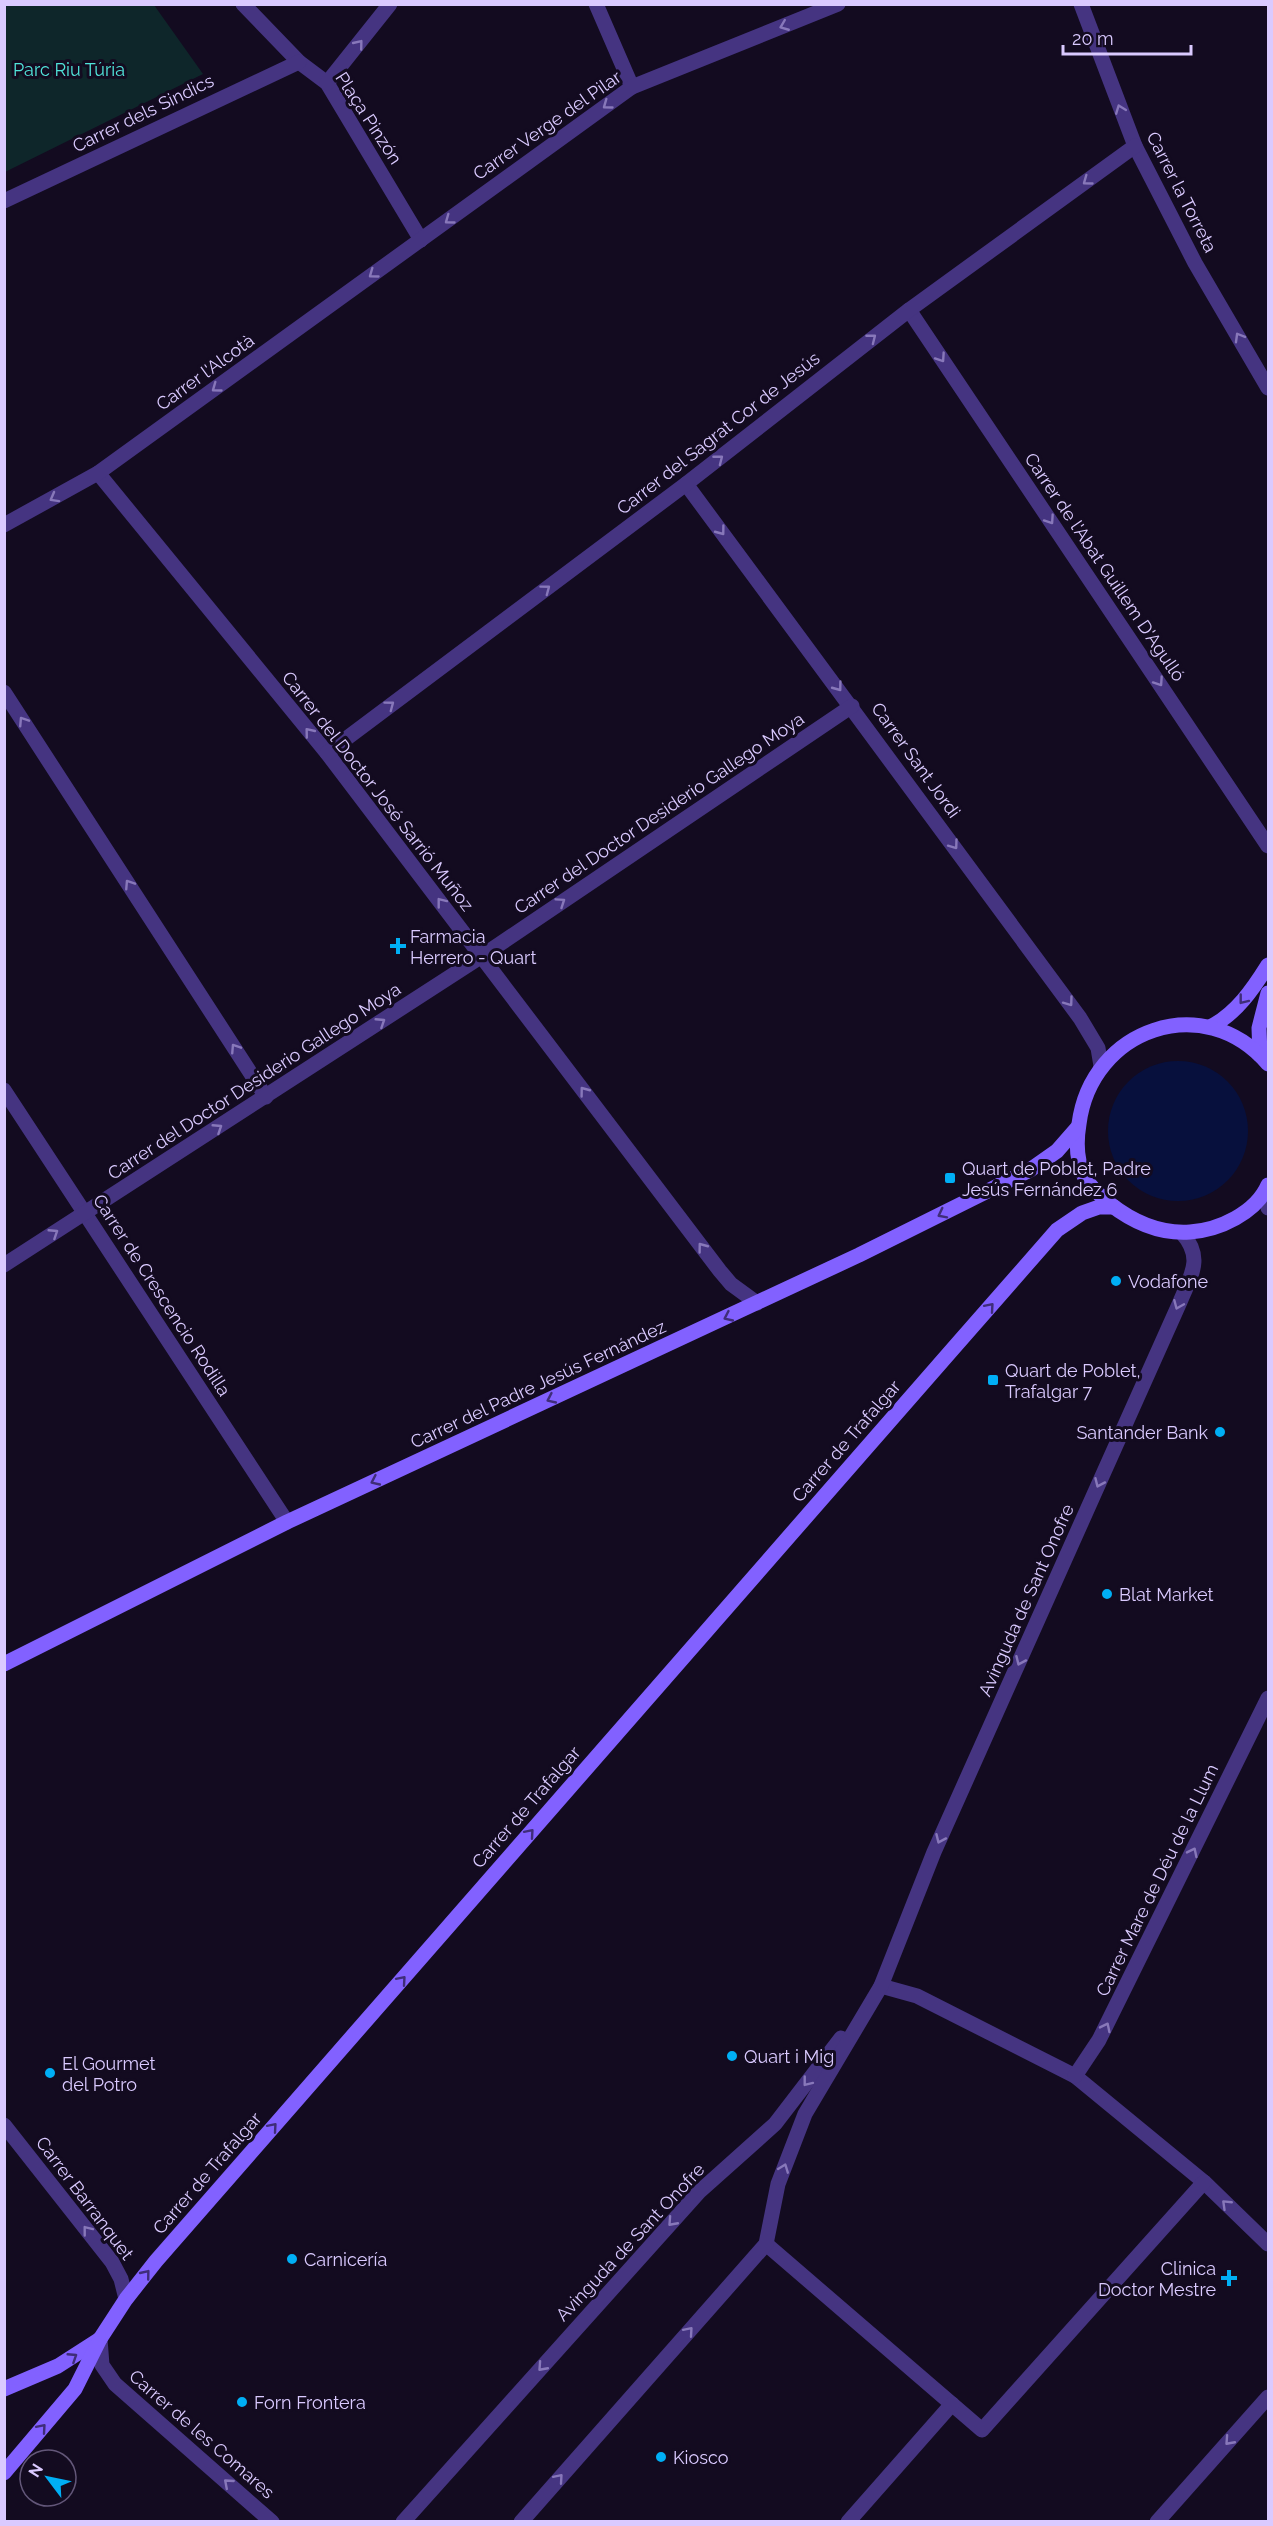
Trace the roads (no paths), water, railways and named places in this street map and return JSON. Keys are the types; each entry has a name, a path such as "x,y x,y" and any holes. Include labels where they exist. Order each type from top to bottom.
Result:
{"street":[{"name":"Plaça Pinzón","path":"243,4 299,62 327,83 421,240"},
{"path":"327,83 390,4"},
{"path":"596,4 632,87"},
{"name":"Carrer la Torreta","path":"1081,4 1135,146 1195,263 1269,388"},
{"name":"Carrer Verge del Pilar","path":"421,240 632,87 830,6"},
{"name":"Carrer dels Sindics","path":"4,201 299,62"},
{"name":"Carrer del Sagrat Cor de Jesús","path":"327,753 686,484 909,310 1135,146"},
{"name":"Carrer l'Alcotà","path":"4,525 98,473 421,240"},
{"name":"Carrer de l'Abat Guillem D'Agulló","path":"909,310 1269,846"},
{"name":"Carrer del Doctor José Sarrió Muñoz","path":"98,473 327,753 720,1271 731,1284 757,1303"},
{"name":"Carrer Sant Jordi","path":"686,484 1080,1018 1098,1048 1101,1066"},
{"path":"4,692 266,1097"},
{"name":"Carrer del Doctor Desiderio Gallego Moya","path":"4,1265 482,956 852,706"},
{"path":"1210,1027 1224,1021 1269,965"},
{"path":"1264,1060 1258,1028 1269,993"},
{"path":"1264,1060 1249,1045 1210,1027 1184,1024 1161,1026 1136,1037 1101,1066 1081,1108 1077,1150 1086,1179 1114,1207 1132,1220 1182,1233 1205,1231 1231,1221 1253,1206 1268,1187"},
{"name":"Carrer de Crescencio Rodilla","path":"4,1090 287,1522"},
{"name":"Carrer del Padre Jesús Fernández","path":"4,1664 287,1522 757,1303 1030,1170 1057,1151 1078,1127"},
{"path":"1268,1187 1269,1208"},
{"name":"Carrer de Trafalgar","path":"4,2472 75,2389 100,2339 126,2298 1036,1254 1069,1221 1099,1207 1114,1207"},
{"name":"Avinguda de Sant Onofre","path":"766,2244 778,2184 805,2114 881,1986 934,1852 1187,1286 1195,1256 1192,1244 1182,1233"},
{"name":"Carrer Mare de Déu de la Llum","path":"1075,2076 1100,2040 1269,1698"},
{"path":"881,1986 917,1996 1075,2076 1204,2182 1269,2244"},
{"name":"Avinguda de Sant Onofre","path":"403,2522 699,2192 775,2124 881,1986"},
{"name":"Carrer Barranquet","path":"4,2125 112,2262 121,2279 126,2298"},
{"path":"521,2522 766,2244 982,2430 1204,2182"},
{"path":"4,2389 58,2366 100,2339"},
{"name":"Carrer de les Comares","path":"100,2339 102,2365 115,2384 272,2522"},
{"path":"1157,2522 1269,2397"},
{"path":"848,2522 952,2404"}],"place":[{"name":"Farmacia Herrero - Quart","path":"398,946"},
{"name":"Quart de Poblet, Padre Jesús Fernández 6","path":"950,1178"},
{"name":"Vodafone","path":"1116,1281"},
{"name":"Quart de Poblet, Trafalgar 7","path":"993,1380"},
{"name":"Santander Bank","path":"1220,1432"},
{"name":"Blat Market","path":"1107,1594"},
{"name":"Quart i Mig","path":"732,2056"},
{"name":"El Gourmet del Potro","path":"50,2073"},
{"name":"Carnicería","path":"292,2259"},
{"name":"Clinica Doctor Mestre","path":"1229,2278"},
{"name":"Forn Frontera","path":"242,2402"},
{"name":"Kiosco","path":"661,2457"}],"park label":[{"name":"Parc Riu Túria","path":"69,69"}]}
